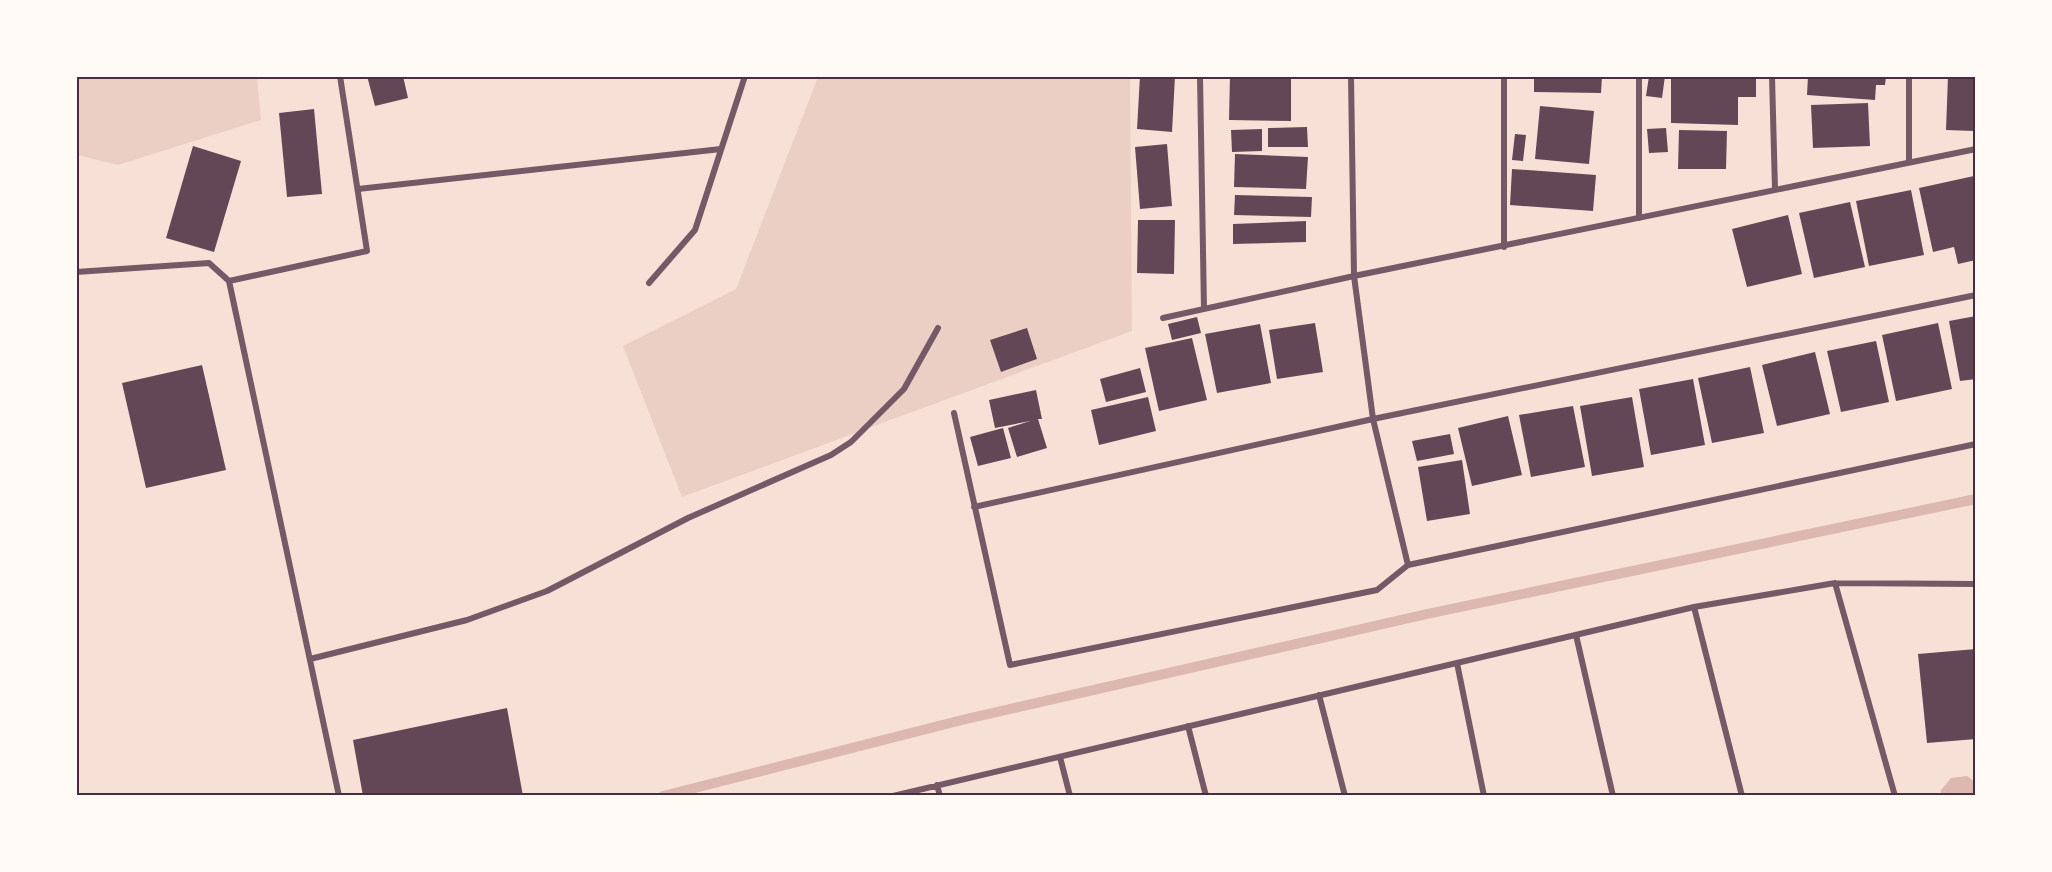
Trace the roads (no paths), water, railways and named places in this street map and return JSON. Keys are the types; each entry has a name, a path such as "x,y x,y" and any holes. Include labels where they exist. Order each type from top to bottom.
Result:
{"street":[{"path":"229,281 368,251 340,76"},
{"path":"649,283 695,230 745,76"},
{"path":"1200,76 1204,309"},
{"path":"1352,76 1354,276 1373,419 1408,565"},
{"path":"1503,247 1504,76"},
{"path":"1639,76 1639,218"},
{"path":"1772,76 1775,190"},
{"path":"1909,76 1909,162"},
{"path":"358,189 721,149"},
{"path":"1162,318 1354,276 1976,149"},
{"path":"76,272 209,263 229,281 339,795"},
{"path":"974,507 1373,419 1976,295"},
{"path":"310,659 467,620 547,591 688,518 831,455 851,442 904,389 938,328"},
{"path":"954,413 1010,665 1377,590 1408,565 1976,444"},
{"path":"893,795 1694,607 1835,583 1976,584"},
{"path":"1835,583 1895,795"},
{"path":"1694,607 1742,795"},
{"path":"1576,635 1613,795"},
{"path":"1457,663 1484,795"},
{"path":"1319,695 1345,795"},
{"path":"1188,726 1206,795"},
{"path":"1060,757 1070,795"},
{"path":"937,785 940,795"}],"waterway":[{"path":"663,796 962,720 1427,614 1976,499"}]}
